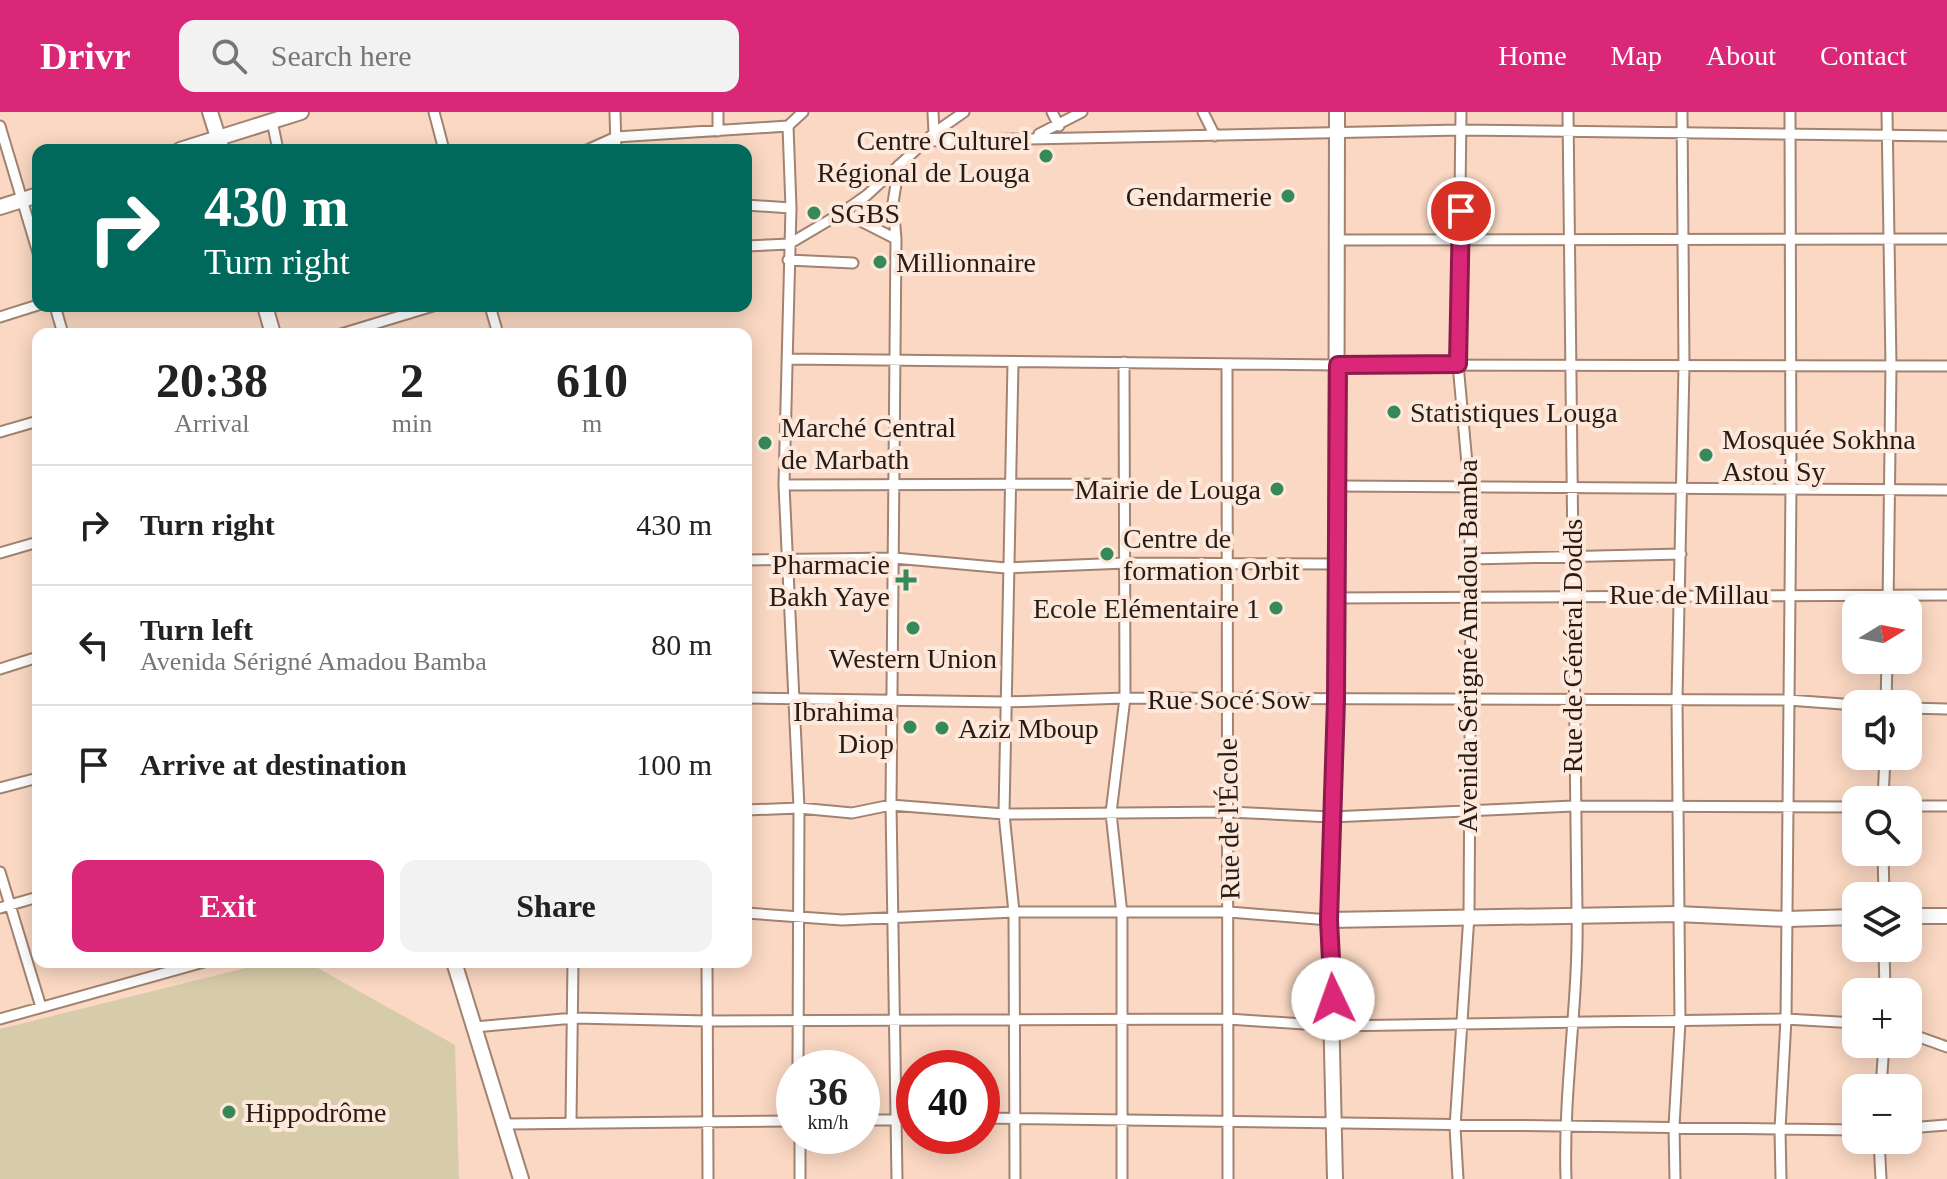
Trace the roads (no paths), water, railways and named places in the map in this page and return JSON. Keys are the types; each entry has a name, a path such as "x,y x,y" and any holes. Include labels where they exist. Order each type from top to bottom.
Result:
{"street":[{"path":"210,112 220,144 301,112"},
{"path":"434,112 442,144"},
{"path":"615,112 616,144"},
{"path":"718,112 718,131"},
{"path":"600,144 616,137 788,126 803,112"},
{"path":"930,137 933,112"},
{"path":"752,246 789,244 843,212 964,112"},
{"path":"1052,112 1059,126"},
{"path":"1033,137 1082,112"},
{"name":"Avenida Sérigné Amadou Bamba","path":"1458,1179 1455,1127 1469,915 1471,594 1469,486 1458,364 1461,112"},
{"name":"Rue de Général Dodds","path":"1566,1179 1564,1129 1577,916 1573,806 1574,559 1568,365 1568,112"},
{"path":"1675,1179 1674,1126 1680,1022 1677,699 1682,595 1684,366 1682,112"},
{"path":"1781,1179 1780,1129 1786,1019 1791,487 1790,112"},
{"path":"1887,112 1891,366 1889,594"},
{"path":"1207,113 1215,136"},
{"path":"1335,114 1338,486 1334,598 1336,700 1329,920 1334,1026 1335,1179"},
{"path":"272,121 277,144"},
{"path":"0,126 32,234"},
{"path":"788,126 791,208 784,485 799,808 797,1050"},
{"path":"930,137 1215,136 1460,130 1947,136"},
{"path":"896,1050 891,805 896,239 893,203 899,165"},
{"path":"0,207 32,197"},
{"path":"752,205 791,208"},
{"path":"843,212 896,239"},
{"path":"1336,240 1568,237 1947,239"},
{"path":"788,260 853,263"},
{"path":"0,317 32,307"},
{"path":"361,328 413,312"},
{"path":"787,359 1338,365 1947,366"},
{"path":"1122,1179 1122,914 1111,813 1125,698 1124,362"},
{"path":"1013,363 1013,483 1006,568 1004,814 1014,912 1015,1179"},
{"name":"Rue de l'École","path":"1227,364 1224,562 1229,812 1228,1179"},
{"path":"0,432 32,423"},
{"path":"784,485 1123,484"},
{"path":"1338,486 1571,485 1947,490"},
{"path":"0,553 32,544"},
{"path":"1470,559 1574,559 1681,554"},
{"path":"752,560 894,558 1006,568 1125,563 1336,564"},
{"name":"Rue de Millau","path":"1334,598 1471,594 1842,595"},
{"name":"Rue de Millau","path":"1922,595 1947,595"},
{"path":"0,669 32,659"},
{"name":"Rue Socé Sow","path":"752,698 1005,702 1125,698 1677,699 1842,704"},
{"path":"1922,708 1947,709"},
{"path":"0,788 32,780"},
{"path":"752,810 799,808 852,813 891,805 1004,814 1229,812 1331,817 1468,808 1677,805 1842,807"},
{"path":"1922,806 1947,806"},
{"path":"0,872 4,907 41,1007"},
{"path":"4,907 32,899"},
{"path":"752,913 842,920 895,915 1014,912 1229,912 1329,920 1469,915 1842,917"},
{"path":"1922,916 1947,916"},
{"path":"0,1019 182,968"},
{"path":"456,968 521,1179"},
{"path":"571,1121 573,968"},
{"path":"707,968 708,1179"},
{"path":"475,1027 574,1018 707,1021 1228,1019 1334,1026 1462,1021 1570,1025 1786,1019 1842,1022"},
{"path":"1922,1038 1947,1047"},
{"path":"1000,1118 1227,1120 1564,1129 1674,1126 1842,1130"},
{"path":"503,1124 708,1119 776,1121"},
{"path":"880,1120 896,1120"},
{"path":"1922,1127 1947,1125"},
{"path":"800,1154 800,1179"},
{"path":"897,1154 897,1179"},
{"path":"1880,1154 1881,1179"}],"place":[{"name":"Centre Culturel Régional de Louga","path":"1046,156"},
{"name":"Gendarmerie","path":"1288,196"},
{"name":"SGBS","path":"814,213"},
{"name":"Millionnaire","path":"880,262"},
{"name":"Statistiques Louga","path":"1394,412"},
{"name":"Marché Central de Marbath","path":"765,443"},
{"name":"Mosquée Sokhna Astou Sy","path":"1706,455"},
{"name":"Mairie de Louga","path":"1277,489"},
{"name":"Centre de formation Orbit","path":"1107,554"},
{"name":"Pharmacie Bakh Yaye","path":"906,580"},
{"name":"Ecole Elémentaire 1","path":"1276,608"},
{"name":"Western Union","path":"913,628"},
{"name":"Ibrahima Diop","path":"910,727"},
{"name":"Aziz Mboup","path":"942,728"},
{"name":"Hippodrôme","path":"229,1112"}]}
